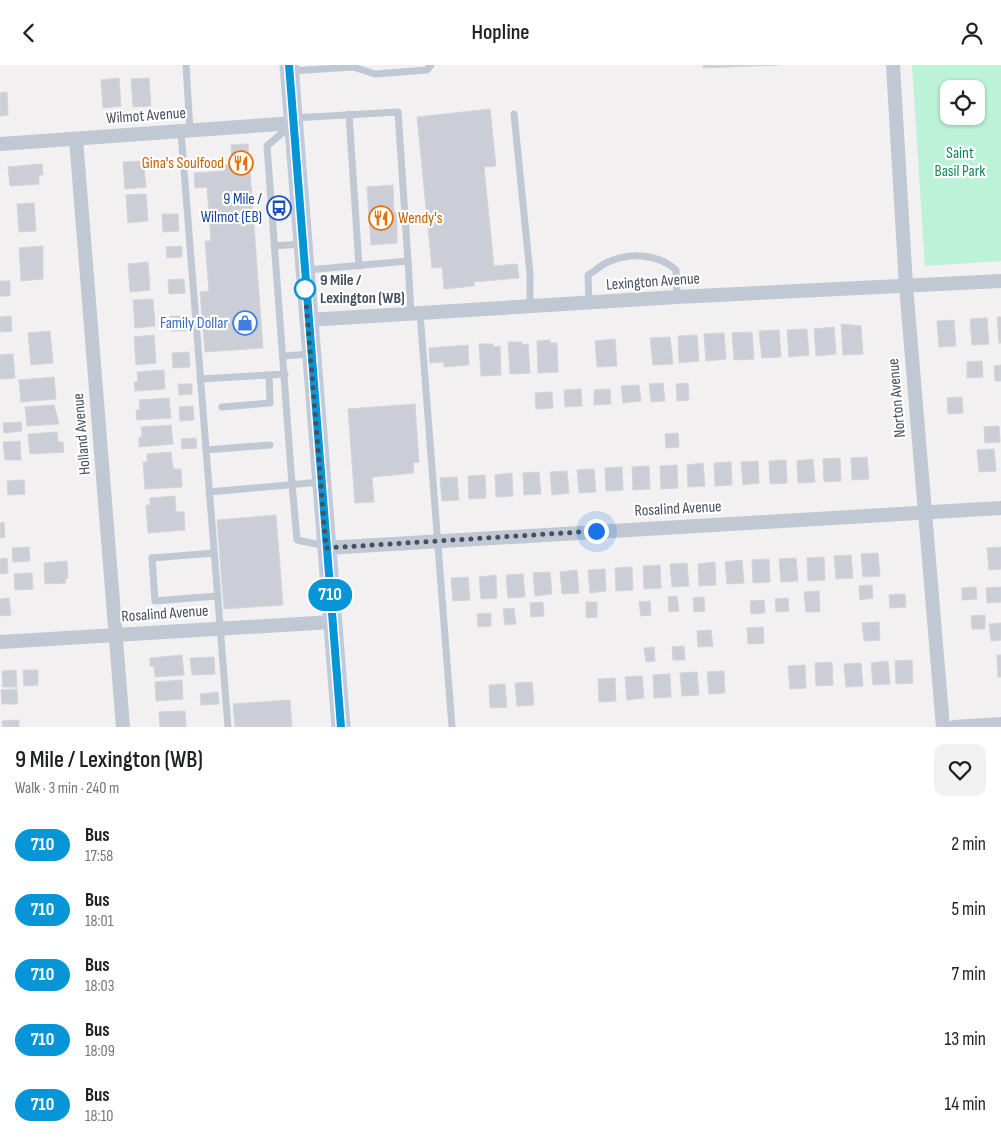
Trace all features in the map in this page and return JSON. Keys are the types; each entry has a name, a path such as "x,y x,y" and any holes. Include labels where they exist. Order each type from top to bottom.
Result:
{"main road":[{"path":"289,68 310,354 341,727"}],"street":[{"name":"Norton Avenue","path":"893,65 906,286 943,727"},
{"name":"Wilmot Avenue","path":"0,144 186,131 294,120"},
{"name":"Holland Avenue","path":"76,139 123,727"},
{"name":"Lexington Avenue","path":"308,320 678,297 1001,281"},
{"name":"Rosalind Avenue","path":"326,547 1001,508"},
{"name":"Rosalind Avenue","path":"0,642 332,622"},
{"path":"954,727 1001,724"}],"lane":[{"path":"186,65 186,131 200,379 228,727"},
{"path":"289,68 353,66 375,74 427,70 431,65"},
{"path":"326,547 297,540 267,146 294,120 349,114 398,112 408,261 416,313 452,727"},
{"path":"349,114 359,266"},
{"path":"514,114 530,274 530,307"},
{"path":"274,246 302,244"},
{"path":"589,303 588,275 609,262 648,256 665,260 676,270 678,297"},
{"path":"304,270 408,261"},
{"path":"283,356 310,354"},
{"path":"200,379 284,374"},
{"path":"222,407 270,403 269,375"},
{"path":"206,450 270,445"},
{"path":"209,493 321,482"},
{"path":"214,553 152,558 155,601 217,596"}],"green space":[{"name":"Saint Basil Park","path":"912,65 1001,65 1001,261 925,266"}],"building":[{"path":"703,65 778,65 703,68"},
{"path":"119,78 121,106 103,108 101,80"},
{"path":"149,78 151,106 133,107 131,79"},
{"path":"7,92 8,115 0,116 0,93"},
{"path":"490,109 496,166 484,167 494,266 517,264 519,278 474,282 474,286 444,289 442,267 432,268 417,117"},
{"path":"248,144 263,348 205,352 200,292 209,291 205,241 211,241 207,187 195,188 194,173 223,171 222,165 232,164 231,145"},
{"path":"143,161 146,187 125,189 123,162"},
{"path":"42,164 43,175 39,175 39,184 10,186 8,167"},
{"path":"393,185 394,212 397,212 397,243 371,245 367,187"},
{"path":"146,194 148,221 128,223 126,195"},
{"path":"34,203 36,231 19,232 17,204"},
{"path":"162,214 178,214 179,231 163,232"},
{"path":"43,246 43,279 21,281 19,248"},
{"path":"182,246 182,257 167,258 166,247"},
{"path":"148,262 150,290 130,292 128,264"},
{"path":"184,279 185,293 169,294 168,280"},
{"path":"0,281 10,281 10,296 0,296"},
{"path":"153,299 155,326 135,328 133,300"},
{"path":"11,316 12,331 0,332 0,317"},
{"path":"170,316 187,316 188,331 171,331"},
{"path":"997,317 1001,317 1001,343 999,343"},
{"path":"987,318 989,344 972,345 970,319"},
{"path":"954,320 956,346 939,347 937,321"},
{"path":"841,324 861,326 863,354 843,355"},
{"path":"834,327 836,354 816,356 814,329"},
{"path":"807,329 809,355 789,357 787,330"},
{"path":"779,330 781,357 762,358 759,331"},
{"path":"50,331 53,363 31,365 28,333"},
{"path":"752,332 754,359 734,360 732,333"},
{"path":"724,333 726,359 706,361 704,334"},
{"path":"154,335 156,363 136,365 134,337"},
{"path":"697,335 699,361 679,363 678,336"},
{"path":"670,337 673,364 653,365 650,338"},
{"path":"615,339 617,366 597,367 595,341"},
{"path":"550,340 550,343 557,343 558,372 538,373 537,341"},
{"path":"508,342 522,342 522,345 528,344 530,373 510,374"},
{"path":"479,344 493,344 493,347 500,346 501,375 481,376"},
{"path":"468,345 469,365 444,367 444,362 430,363 429,348"},
{"path":"189,352 190,367 173,368 172,353"},
{"path":"13,354 15,378 0,379 0,355"},
{"path":"982,361 983,377 967,378 967,362"},
{"path":"1001,365 1001,381 995,381 994,366"},
{"path":"164,370 165,389 135,391 134,382 138,382 137,372"},
{"path":"54,377 56,399 21,402 19,380"},
{"path":"663,383 665,401 651,402 649,384"},
{"path":"688,383 689,400 677,401 676,384"},
{"path":"178,384 192,384 192,394 179,395"},
{"path":"639,385 641,401 623,403 621,386"},
{"path":"581,389 582,406 565,407 564,390"},
{"path":"610,389 611,404 594,405 594,390"},
{"path":"552,392 553,408 536,409 535,393"},
{"path":"962,397 963,413 948,414 947,398"},
{"path":"169,398 171,418 137,420 136,410 140,410 139,400"},
{"path":"415,404 419,462 413,463 414,473 372,477 374,502 355,503 348,409"},
{"path":"54,405 59,424 27,426 25,407"},
{"path":"193,406 194,420 180,421 179,407"},
{"path":"21,422 22,431 4,433 3,423"},
{"path":"171,425 173,444 139,447 139,437 142,437 141,427"},
{"path":"999,426 1000,442 985,443 984,427"},
{"path":"57,432 58,442 63,442 64,452 30,454 28,434"},
{"path":"678,433 679,447 666,448 665,434"},
{"path":"196,438 197,448 182,449 181,439"},
{"path":"20,441 21,460 5,460 3,442"},
{"path":"994,449 996,471 979,472 977,450"},
{"path":"171,452 173,469 181,469 182,487 145,489 143,462 147,462 147,454"},
{"path":"867,457 869,479 852,480 851,458"},
{"path":"840,458 841,481 824,482 823,459"},
{"path":"813,459 815,482 798,483 797,461"},
{"path":"786,460 787,483 770,484 769,461"},
{"path":"758,461 759,483 743,485 741,462"},
{"path":"731,462 732,485 715,486 714,463"},
{"path":"703,463 705,486 688,487 687,465"},
{"path":"677,465 678,488 661,489 660,466"},
{"path":"649,466 650,489 633,490 632,467"},
{"path":"622,467 623,490 606,491 605,468"},
{"path":"594,469 596,492 579,493 577,470"},
{"path":"567,471 569,493 552,495 550,472"},
{"path":"539,472 541,494 524,495 523,473"},
{"path":"512,473 513,496 496,497 495,475"},
{"path":"485,475 486,498 469,499 468,476"},
{"path":"457,477 459,500 442,501 440,478"},
{"path":"24,480 25,494 8,495 7,481"},
{"path":"175,496 176,512 184,512 185,530 148,533 146,505 150,505 150,498"},
{"path":"276,515 283,605 224,609 217,520"},
{"path":"4,522 5,537 0,538 0,523"},
{"path":"29,547 30,561 13,562 12,548"},
{"path":"1001,547 1001,569 989,570 987,548"},
{"path":"878,553 880,576 863,577 861,554"},
{"path":"851,555 853,578 836,579 834,556"},
{"path":"824,557 825,580 808,581 807,558"},
{"path":"7,558 8,573 0,574 0,559"},
{"path":"796,558 798,581 781,582 779,559"},
{"path":"769,559 770,582 753,583 752,560"},
{"path":"742,560 744,583 727,584 725,562"},
{"path":"67,561 68,578 65,579 66,583 45,584 44,563"},
{"path":"715,562 716,585 699,586 698,564"},
{"path":"687,563 689,586 672,587 670,564"},
{"path":"660,565 661,588 644,589 643,566"},
{"path":"632,567 633,590 616,591 615,568"},
{"path":"605,569 606,591 590,593 588,570"},
{"path":"577,570 579,593 562,594 560,572"},
{"path":"550,572 552,594 535,596 533,573"},
{"path":"32,573 33,589 15,590 14,574"},
{"path":"523,574 525,597 508,598 506,575"},
{"path":"496,575 497,598 481,599 479,577"},
{"path":"468,577 470,600 453,601 451,578"},
{"path":"872,585 873,598 860,600 859,586"},
{"path":"976,587 977,599 962,600 962,588"},
{"path":"1001,587 1001,602 987,603 986,588"},
{"path":"819,591 820,612 806,612 804,592"},
{"path":"905,594 906,607 890,608 889,595"},
{"path":"677,596 679,611 669,612 668,597"},
{"path":"704,597 705,611 694,612 693,598"},
{"path":"9,598 11,615 0,616 0,599"},
{"path":"788,598 789,611 776,612 775,599"},
{"path":"764,600 765,613 751,614 750,601"},
{"path":"650,601 651,615 641,616 639,602"},
{"path":"543,602 544,616 531,617 530,603"},
{"path":"586,602 597,602 597,617 586,618"},
{"path":"514,608 516,624 505,625 503,609"},
{"path":"491,613 491,626 478,627 477,614"},
{"path":"985,615 985,629 972,629 971,616"},
{"path":"879,622 880,640 864,641 862,623"},
{"path":"1001,623 1001,640 991,641 989,624"},
{"path":"763,627 764,643 748,644 747,628"},
{"path":"711,630 713,646 698,647 697,631"},
{"path":"684,646 685,660 673,660 672,647"},
{"path":"654,647 655,661 646,662 644,648"},
{"path":"182,655 184,675 155,677 154,666 150,666 150,658"},
{"path":"997,655 1001,655 1001,677 998,677"},
{"path":"214,657 215,674 192,675 190,658"},
{"path":"912,660 913,683 896,684 895,661"},
{"path":"888,661 890,684 873,685 871,663"},
{"path":"832,662 833,685 816,686 815,663"},
{"path":"861,663 863,686 846,687 844,664"},
{"path":"805,665 806,688 790,689 788,666"},
{"path":"16,670 17,687 3,687 2,671"},
{"path":"23,670 38,670 38,685 24,686"},
{"path":"724,671 725,693 709,694 707,672"},
{"path":"697,672 699,695 682,696 680,673"},
{"path":"670,674 671,697 654,698 653,675"},
{"path":"642,676 644,698 627,700 625,677"},
{"path":"615,678 616,701 599,702 598,679"},
{"path":"182,680 183,699 156,701 155,682"},
{"path":"532,682 534,705 517,706 515,683"},
{"path":"505,684 507,707 490,708 489,685"},
{"path":"17,689 18,704 2,704 1,690"},
{"path":"218,692 219,704 201,705 200,694"},
{"path":"290,700 292,727 235,727 233,704"},
{"path":"185,711 186,727 160,727 159,712"},
{"path":"19,720 19,727 3,727 2,721"}],"bus line":[{"name":"710","path":"289,65 341,727"}],"place":[{"name":"Gina's Soulfood","path":"241,163"},
{"name":"9 Mile / Wilmot (EB)","path":"279,208"},
{"name":"Wendy's","path":"381,218"},
{"name":"9 Mile / Lexington (WB)","path":"305,289"},
{"name":"Family Dollar","path":"245,323"}],"route":[{"path":"305,289 326,548 596,531"}]}
